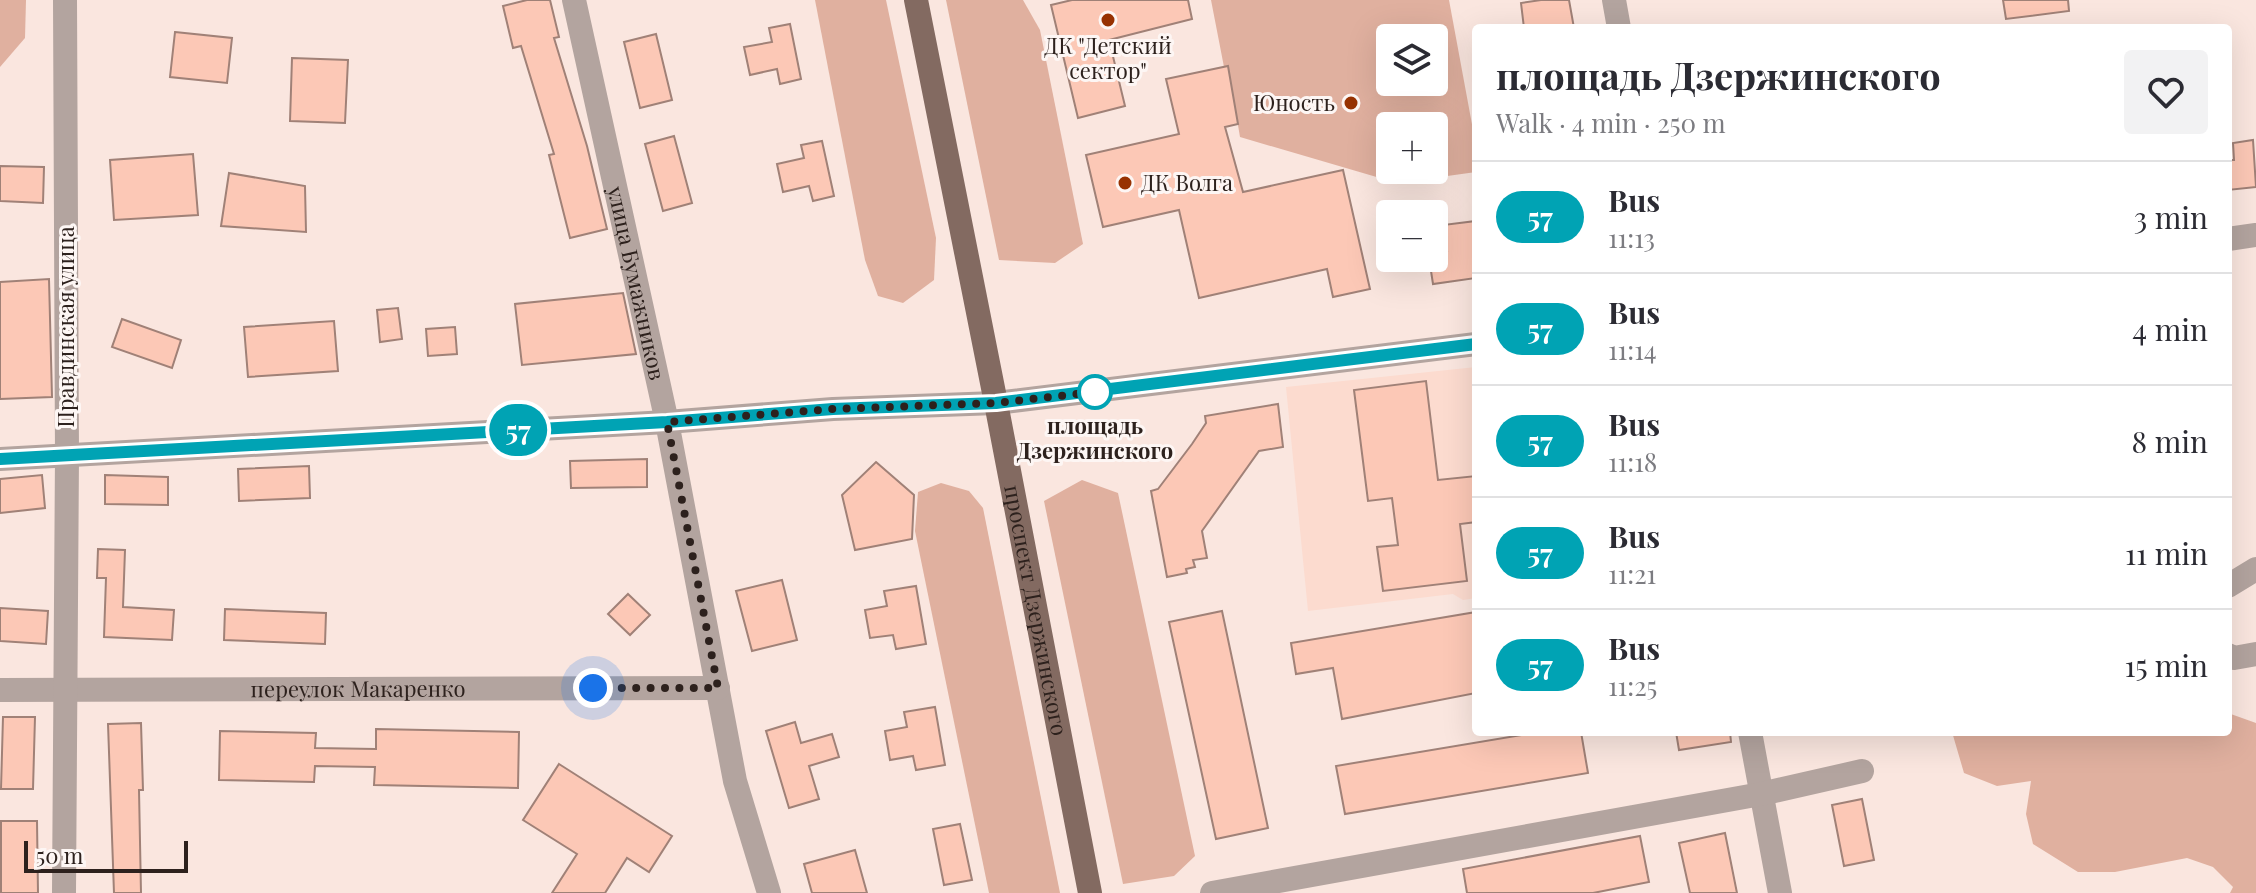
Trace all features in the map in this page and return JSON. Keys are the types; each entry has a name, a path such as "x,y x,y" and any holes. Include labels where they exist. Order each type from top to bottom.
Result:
{"main road":[{"name":"проспект Дзержинского","path":"916,0 1090,893"}],"street":[{"name":"Правдинская улица","path":"64,893 67,455 65,0"},
{"name":"улица Бумажников","path":"574,0 667,422 735,781 769,893"},
{"path":"1614,0 1618,24"},
{"path":"2232,238 2256,235"},
{"path":"0,459 667,422 833,409 996,403 1472,344"},
{"path":"2232,584 2256,569"},
{"path":"2232,657 2256,654"},
{"name":"переулок Макаренко","path":"0,690 718,688"},
{"path":"1751,736 1780,893"},
{"path":"1212,893 1761,794 1862,771"}],"shaded area":[{"path":"0,0 26,0 25,38 0,67"},
{"path":"815,0 886,0 936,238 934,280 903,303 878,296 865,260"},
{"path":"946,0 1023,0 1040,30 1083,244 1055,263 999,260"},
{"name":"Юность","path":"1211,0 1449,0 1472,124 1472,173 1448,176 1448,112 1376,112 1376,177 1240,137 1228,66 1224,67"},
{"path":"1472,367 1472,599 1463,600 1453,594 1308,611 1286,387"},
{"path":"1082,480 1118,493 1195,856 1174,876 1123,884 1044,501"},
{"path":"941,483 969,491 983,508 1060,893 989,893 915,531 918,492"},
{"path":"2232,714 2256,723 2256,893 2230,893 2233,887 2213,867 2187,858 2115,872 2078,872 2033,844 2026,814 2031,781 1997,786 1964,773 1953,736 2232,736"}],"building":[{"path":"527,0 550,0 559,37 554,38 587,146 607,229 570,238 549,155 554,154 521,46 513,48 503,6"},
{"path":"1072,0 1188,0 1192,19 1109,40 1125,106 1078,118 1051,5"},
{"path":"1569,0 1573,24 1524,24 1521,3"},
{"path":"2003,0 2068,0 2069,11 2006,19"},
{"path":"790,24 801,79 780,84 777,69 750,75 744,47 772,42 769,28"},
{"path":"175,32 232,38 227,83 170,77"},
{"path":"656,34 672,100 640,108 624,42"},
{"path":"292,58 348,60 345,123 290,121"},
{"path":"1228,66 1238,124 1225,127 1243,192 1343,170 1370,289 1333,297 1327,269 1199,298 1179,210 1103,227 1086,155 1179,134 1166,79"},
{"path":"674,136 692,203 663,211 645,144"},
{"path":"2253,140 2256,187 2232,190 2233,143"},
{"path":"822,141 834,196 813,201 809,186 783,192 777,164 804,158 801,145"},
{"path":"193,154 198,215 114,220 110,160"},
{"path":"0,166 44,167 43,203 0,201"},
{"path":"229,173 305,186 306,232 221,226"},
{"path":"1472,221 1472,279 1433,284 1431,272 1448,272 1448,224"},
{"path":"49,279 52,397 0,399 0,282"},
{"path":"623,293 636,354 522,365 515,304"},
{"path":"398,308 402,339 380,342 377,310"},
{"path":"122,319 181,340 172,368 112,347"},
{"path":"334,321 338,371 248,377 244,327"},
{"path":"455,327 457,354 428,356 426,329"},
{"path":"1426,381 1438,480 1472,476 1472,522 1460,524 1467,581 1383,591 1377,547 1398,545 1392,498 1368,501 1354,390"},
{"path":"1278,404 1283,447 1259,451 1202,531 1207,558 1193,560 1195,567 1186,569 1187,573 1167,577 1151,491 1158,489 1192,444 1206,423 1205,416"},
{"path":"647,459 647,487 571,488 570,461"},
{"path":"876,462 914,495 912,539 855,550 842,495"},
{"path":"309,466 310,498 239,501 238,469"},
{"path":"42,475 45,508 0,513 0,479"},
{"path":"105,475 168,477 168,505 105,504"},
{"path":"98,549 125,550 123,607 174,610 172,640 104,637 106,578 97,578"},
{"path":"782,580 797,640 752,651 736,591"},
{"path":"916,586 926,644 896,649 893,635 870,638 865,610 887,606 884,591"},
{"path":"628,594 650,615 630,635 608,614"},
{"path":"0,608 48,611 46,644 0,641"},
{"path":"225,609 326,613 325,644 224,640"},
{"path":"1222,611 1268,828 1216,839 1169,622"},
{"path":"1472,613 1472,694 1342,719 1333,668 1296,674 1291,643"},
{"path":"935,707 945,765 916,770 913,756 890,760 885,731 907,727 904,712"},
{"path":"3,717 35,717 33,789 1,789"},
{"path":"795,722 801,743 832,734 839,757 809,766 819,799 789,808 766,731"},
{"path":"141,723 141,893 114,893 108,724"},
{"path":"376,729 519,732 518,788 374,785 375,767 315,766 314,782 219,780 220,731 316,733 315,748 376,749"},
{"path":"1515,736 1582,736 1588,773 1345,814 1336,766"},
{"path":"1677,736 1730,736 1731,742 1679,750"},
{"path":"559,764 672,836 649,872 627,858 605,893 552,893 577,854 523,820"},
{"path":"1862,799 1874,860 1844,866 1832,805"},
{"path":"1,821 37,821 38,893 1,893"},
{"path":"960,824 972,880 944,885 933,829"},
{"path":"1725,833 1737,893 1690,893 1679,843"},
{"path":"1640,836 1649,882 1593,893 1467,893 1463,869"},
{"path":"855,850 867,893 812,893 804,864"}],"bus line":[{"name":"57","path":"0,459 667,422 833,409 996,403 1472,345"}],"place":[{"name":"ДК \"Детский сектор\"","path":"1108,20"},
{"name":"Юность","path":"1351,103"},
{"name":"ДК Волга","path":"1125,183"},
{"name":"площадь Дзержинского","path":"1095,392"}],"route":[{"path":"593,688 718,688 667,422 833,409 996,403 1095,392"}]}
